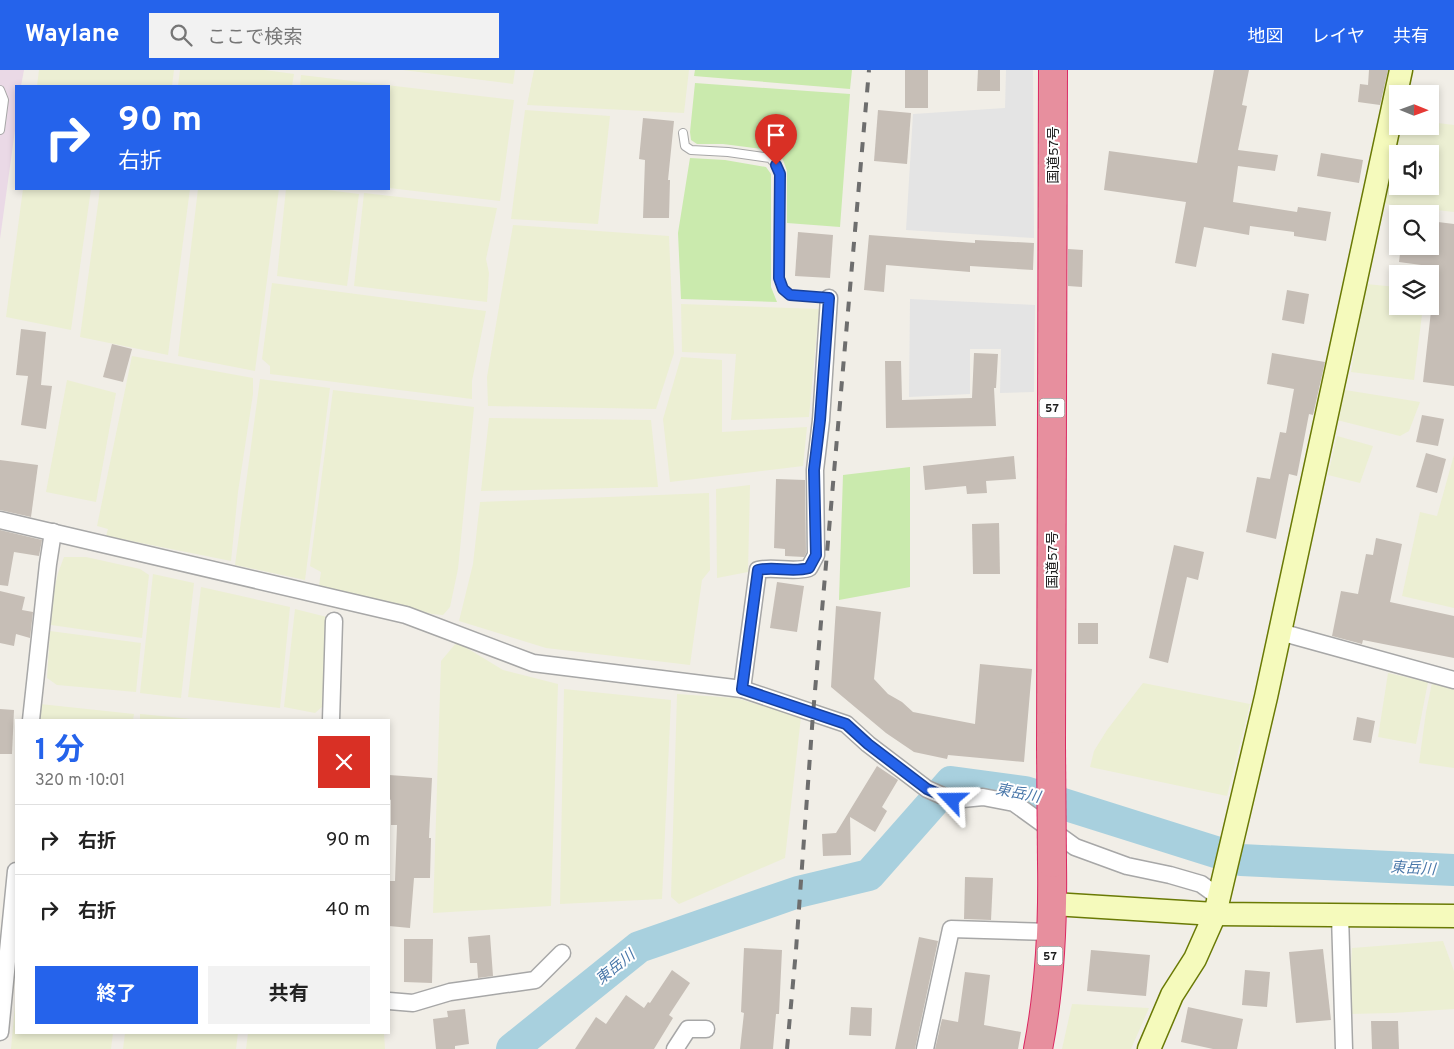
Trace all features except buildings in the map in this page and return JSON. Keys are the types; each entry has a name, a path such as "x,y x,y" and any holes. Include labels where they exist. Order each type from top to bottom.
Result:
{"highway":[{"name":"国道57号","path":"1038,1049 1049,964 1053,904 1051,746 1053,70"}],"street":[{"path":"1149,1049 1172,995 1195,958 1219,898 1280,632 1401,70"},
{"path":"742,689 758,570 764,568 799,571 809,568 816,555 814,470 820,420 829,298"},
{"path":"0,520 406,615 532,663 742,689 846,724 868,744 927,789 952,800 983,797 1014,803 1075,847 1127,866 1202,884 1219,898"},
{"path":"31,719 53,532"},
{"path":"331,719 334,620"},
{"path":"1280,632 1454,680"},
{"path":"0,1032 11,969 15,891"},
{"path":"1053,904 1219,898 1340,915 1454,916"},
{"path":"1340,915 1344,1049"},
{"path":"925,1049 951,929 1051,932"},
{"path":"390,1001 413,1003 450,992 535,980 562,953"},
{"path":"675,1049 688,1029 706,1029"}],"lane":[{"path":"0,90 4,100 0,130"},
{"path":"683,133 685,146 691,150 728,152 770,158 780,174 779,278 783,289 790,295 829,298"}],"shaded area":[{"path":"0,70 24,70 21,85 15,85 15,130 0,239"},
{"path":"1006,70 1033,70 1034,238 906,230 913,114 1005,108"},
{"path":"910,299 1035,305 1034,392 1000,393 1001,349 970,349 970,394 909,397"}],"green space":[{"path":"39,70 174,70 172,85 37,85"},
{"path":"180,70 264,70 294,74 292,85 178,85"},
{"path":"403,70 515,70 513,84"},
{"path":"534,70 689,70 684,113 527,105"},
{"path":"695,70 852,70 850,89 694,76"},
{"path":"301,75 386,85 300,85"},
{"path":"695,83 850,94 840,227 787,223 787,171 777,151 723,144 697,144 691,140 690,132"},
{"path":"390,85 514,100 500,201 390,188"},
{"path":"525,110 610,116 598,224 511,219"},
{"path":"1439,123 1454,125 1454,212 1439,210 1439,205 1384,204 1389,180 1389,195 1439,195 1439,145 1396,145 1398,135 1439,135"},
{"path":"690,158 725,160 766,167 771,174 771,287 777,302 681,299 678,233"},
{"path":"23,190 91,190 71,330 6,317"},
{"path":"100,190 190,190 168,355 80,337"},
{"path":"198,190 279,190 255,371 178,356"},
{"path":"286,190 327,190 359,194 347,286 277,276"},
{"path":"364,193 497,208 486,259 489,273 487,302 354,286"},
{"path":"513,225 669,236 674,353 656,409 488,406 487,377"},
{"path":"272,283 486,311 472,381 472,399 270,374 270,366 262,359"},
{"path":"1366,284 1389,286 1389,315 1422,315 1414,380 1351,372"},
{"path":"681,304 819,309 809,417 731,420 736,354 682,352"},
{"path":"132,356 253,378 253,394 238,492 231,561 106,536 108,529 97,526"},
{"path":"681,357 722,360 722,432 807,427 803,466 670,482 663,419"},
{"path":"260,379 330,388 305,580 235,565"},
{"path":"67,380 116,393 96,502 46,492"},
{"path":"333,390 474,407 458,569 450,607 443,615 432,614 319,585 321,572 310,566"},
{"path":"1345,390 1420,402 1409,431 1400,436 1337,420"},
{"path":"489,418 651,420 658,487 481,491"},
{"path":"1337,436 1373,446 1360,483 1328,475"},
{"path":"1454,455 1454,608 1402,596 1420,512 1437,516"},
{"path":"910,467 910,587 839,600 843,475"},
{"path":"750,485 748,572 717,578 716,489"},
{"path":"709,493 710,570 702,580 690,665 546,648 459,621 473,564 480,502"},
{"path":"64,557 86,557 140,569 149,575 142,638 51,625 52,599"},
{"path":"153,574 194,583 181,698 140,693"},
{"path":"201,587 290,607 280,708 188,697"},
{"path":"295,609 327,617 323,706 315,713 284,707"},
{"path":"50,631 141,643 136,692 57,685 47,678"},
{"path":"457,642 503,670 558,684 551,906 433,913 441,661"},
{"path":"1388,673 1428,682 1416,744 1378,737"},
{"path":"1143,683 1250,704 1227,796 1090,767 1094,751 1107,730"},
{"path":"1432,683 1454,689 1454,768 1419,763"},
{"path":"564,689 671,700 662,899 560,904"},
{"path":"677,694 736,698 801,717 785,858 679,904 671,897"},
{"path":"40,704 134,714 133,719 38,719"},
{"path":"141,714 191,719 140,719"},
{"path":"1443,941 1454,971 1454,1009 1348,1014 1352,948"},
{"path":"15,1004 15,1034 113,1034 111,1049 11,1049"},
{"path":"1072,1004 1149,1008 1131,1049 1062,1049"},
{"path":"125,1034 238,1034 236,1049 123,1049"},
{"path":"248,1034 384,1034 385,1049 246,1049"}],"waterway":[{"name":"東岳川","path":"512,1049 639,947 798,892 869,875 951,782 1025,792 1241,860 1454,870"}],"railway":[{"path":"787,1049 813,714 869,70"}],"route":[{"path":"776,165 780,174 779,278 783,289 790,295 829,298 820,420 814,470 816,555 809,568 799,571 764,568 758,570 742,689 846,724 868,744 927,789 952,800"}]}
